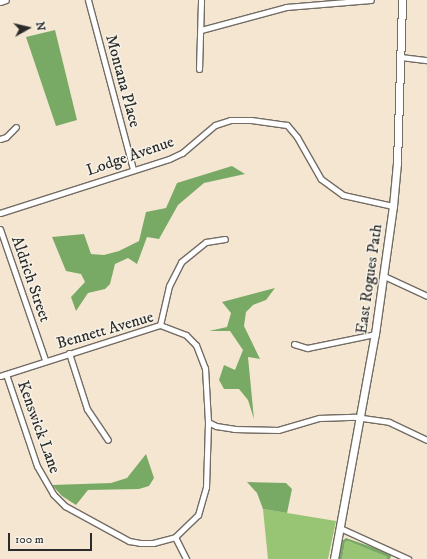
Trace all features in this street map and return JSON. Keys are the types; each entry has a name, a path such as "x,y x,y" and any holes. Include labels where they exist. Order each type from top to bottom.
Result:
{"street":[{"path":"0,2 6,0"},
{"name":"Montana Place","path":"88,0 133,169"},
{"path":"199,69 201,0"},
{"path":"201,30 286,7 371,0"},
{"name":"East Rogues Path","path":"334,559 375,334 393,206 397,163 402,0"},
{"path":"401,56 427,60"},
{"name":"Lodge Avenue","path":"0,213 182,153 215,125 230,120 270,122 287,125 297,137 316,171 329,186 342,195 393,206"},
{"path":"0,139 6,137 16,127"},
{"name":"Aldrich Street","path":"0,229 45,360"},
{"path":"160,325 169,286 181,262 206,242 225,239"},
{"path":"384,276 427,296"},
{"name":"Bennett Avenue","path":"0,376 45,360 160,325 186,335 196,345 202,356 205,368 208,422 206,487 203,503 190,525 175,537"},
{"path":"294,344 307,348 375,334"},
{"path":"69,353 87,409 108,440"},
{"name":"Kenswick Lane","path":"6,374 37,466 53,494 65,506 129,541 153,543 175,537"},
{"path":"208,422 234,429 278,430 319,418 360,418 389,422 427,440"},
{"path":"340,528 408,559"},
{"path":"175,537 186,559"}],"green space":[{"path":"55,30 77,120 56,126 26,37"},
{"path":"232,166 245,174 204,183 178,205 159,239 147,237 137,264 128,258 115,264 110,284 105,289 88,293 76,311 71,297 85,282 81,274 66,271 52,237 84,234 91,254 104,255 119,251 139,241 146,212 166,208 177,183"},
{"path":"275,288 266,300 253,305 246,312 244,326 260,359 248,357 254,419 248,400 239,389 224,389 219,380 224,365 235,370 243,350 230,331 209,331 227,327 231,313 222,302"},
{"path":"146,454 154,478 149,486 139,489 88,490 76,505 62,496 52,485 111,483 127,478"},
{"path":"247,482 286,483 292,489 287,513 263,509 257,493"},
{"path":"263,509 336,521 328,559 268,559"},
{"path":"346,538 392,554 390,559 386,559 387,557 348,541 345,542 342,559 339,559 342,541"},
{"path":"348,541 387,557 386,559 342,559 345,542"}]}
